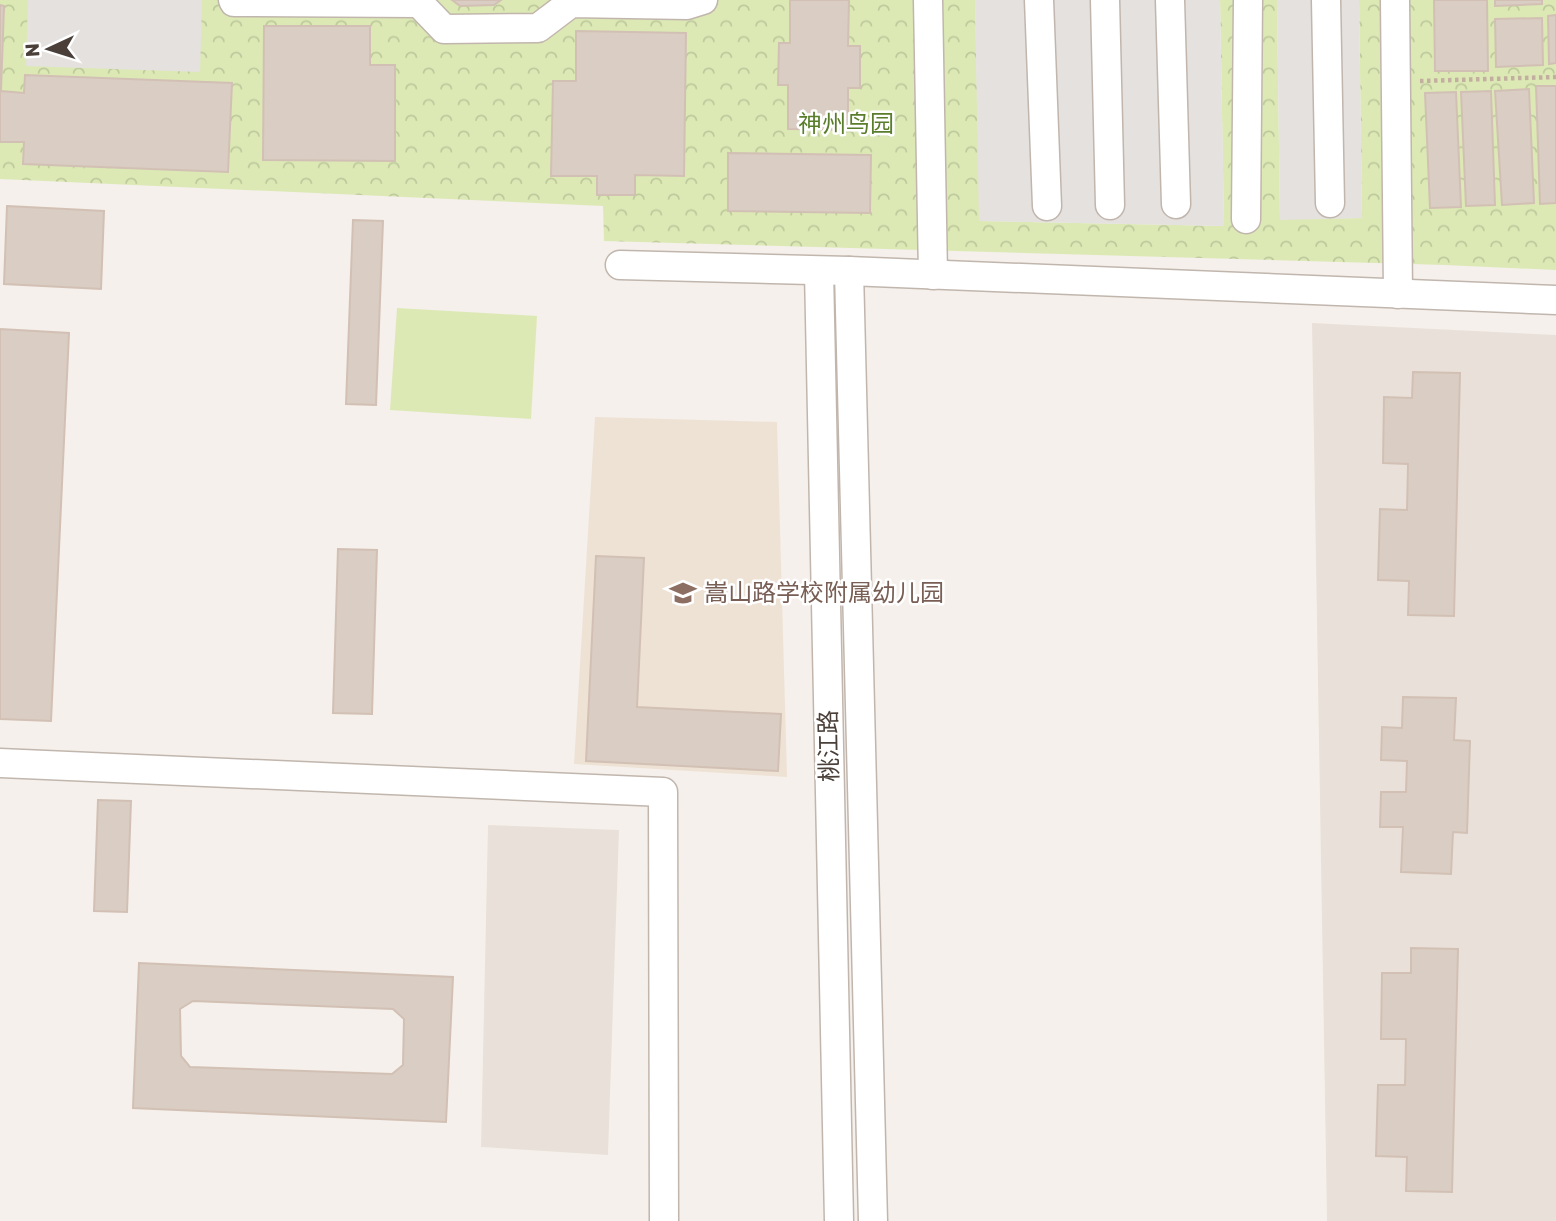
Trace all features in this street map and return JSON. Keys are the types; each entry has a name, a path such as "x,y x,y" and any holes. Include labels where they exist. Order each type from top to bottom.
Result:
{"street":[{"path":"233,0 419,3 444,29 511,29 538,28 571,3 687,5 703,0"},
{"path":"928,0 933,275"},
{"path":"1040,0 1047,206"},
{"path":"1105,0 1110,205"},
{"path":"1170,0 1176,204"},
{"path":"1246,219 1248,0"},
{"path":"1326,0 1330,203"},
{"path":"1395,0 1398,294"},
{"path":"620,265 849,271 1556,300"},
{"name":"桃江路","path":"819,271 839,1221"},
{"name":"桃江路","path":"849,271 873,1221"},
{"path":"0,763 663,792 664,1221"}],"path":[{"path":"1396,82 1556,77"}],"shaded area":[{"path":"28,0 202,0 200,72 26,66"},
{"path":"975,0 1220,0 1224,226 979,221"},
{"path":"1277,0 1359,0 1362,218 1280,220"},
{"path":"1312,323 1556,335 1556,1221 1327,1221"},
{"name":"嵩山路学校附属幼儿园","path":"595,417 777,422 787,777 574,764"},
{"path":"488,825 619,830 608,1155 481,1147"}],"green space":[{"name":"神州鸟园","path":"0,0 975,0 980,221 1224,226 1220,0 1277,0 1280,219 1362,218 1359,0 1556,0 1556,270 604,241 603,206 0,179"},
{"path":"397,308 537,316 531,419 390,410"}],"building":[{"path":"452,0 501,0 494,5 460,6"},
{"path":"790,0 849,0 848,46 860,46 860,88 848,88 848,130 788,129 788,85 778,85 779,43 790,43"},
{"path":"1434,0 1487,0 1488,71 1435,71"},
{"path":"1495,0 1542,0 1542,4 1495,6"},
{"path":"0,5 4,6 1,91 24,93 25,75 232,83 228,172 23,164 24,142 0,142"},
{"path":"1556,15 1556,63 1549,64 1548,16"},
{"path":"1542,18 1543,65 1496,67 1495,19"},
{"path":"264,26 370,26 370,65 395,65 395,161 263,160"},
{"path":"576,31 686,33 684,176 635,175 635,195 597,195 597,176 551,176 553,81 576,81"},
{"path":"1536,86 1556,86 1556,203 1540,204"},
{"path":"1529,89 1534,203 1502,205 1495,91"},
{"path":"1491,91 1495,205 1466,206 1461,92"},
{"path":"1456,92 1461,207 1430,208 1425,93"},
{"path":"728,153 871,155 870,213 728,211"},
{"path":"7,206 104,211 101,289 4,284"},
{"path":"353,220 383,221 376,405 346,404"},
{"path":"0,329 69,333 51,721 0,719"},
{"path":"1413,372 1460,373 1454,616 1408,615 1409,581 1378,580 1380,509 1407,510 1408,464 1383,463 1384,397 1412,398"},
{"path":"338,549 377,550 372,714 333,713"},
{"path":"596,556 644,558 637,707 781,714 778,771 586,761"},
{"path":"1403,697 1456,698 1454,740 1470,741 1467,833 1453,832 1451,874 1401,872 1403,827 1380,827 1381,792 1406,792 1407,761 1381,760 1382,727 1402,728"},
{"path":"98,800 131,801 127,912 94,911"},
{"path":"1411,948 1458,949 1452,1192 1406,1191 1407,1157 1376,1156 1378,1085 1405,1085 1406,1039 1381,1039 1382,973 1411,973"},
{"path":"139,963 453,977 446,1122 133,1108","holes":["193,1001 393,1009 404,1019 403,1065 392,1074 190,1067 181,1056 180,1009"]}],"place":[{"name":"嵩山路学校附属幼儿园","path":"683,593"}]}
